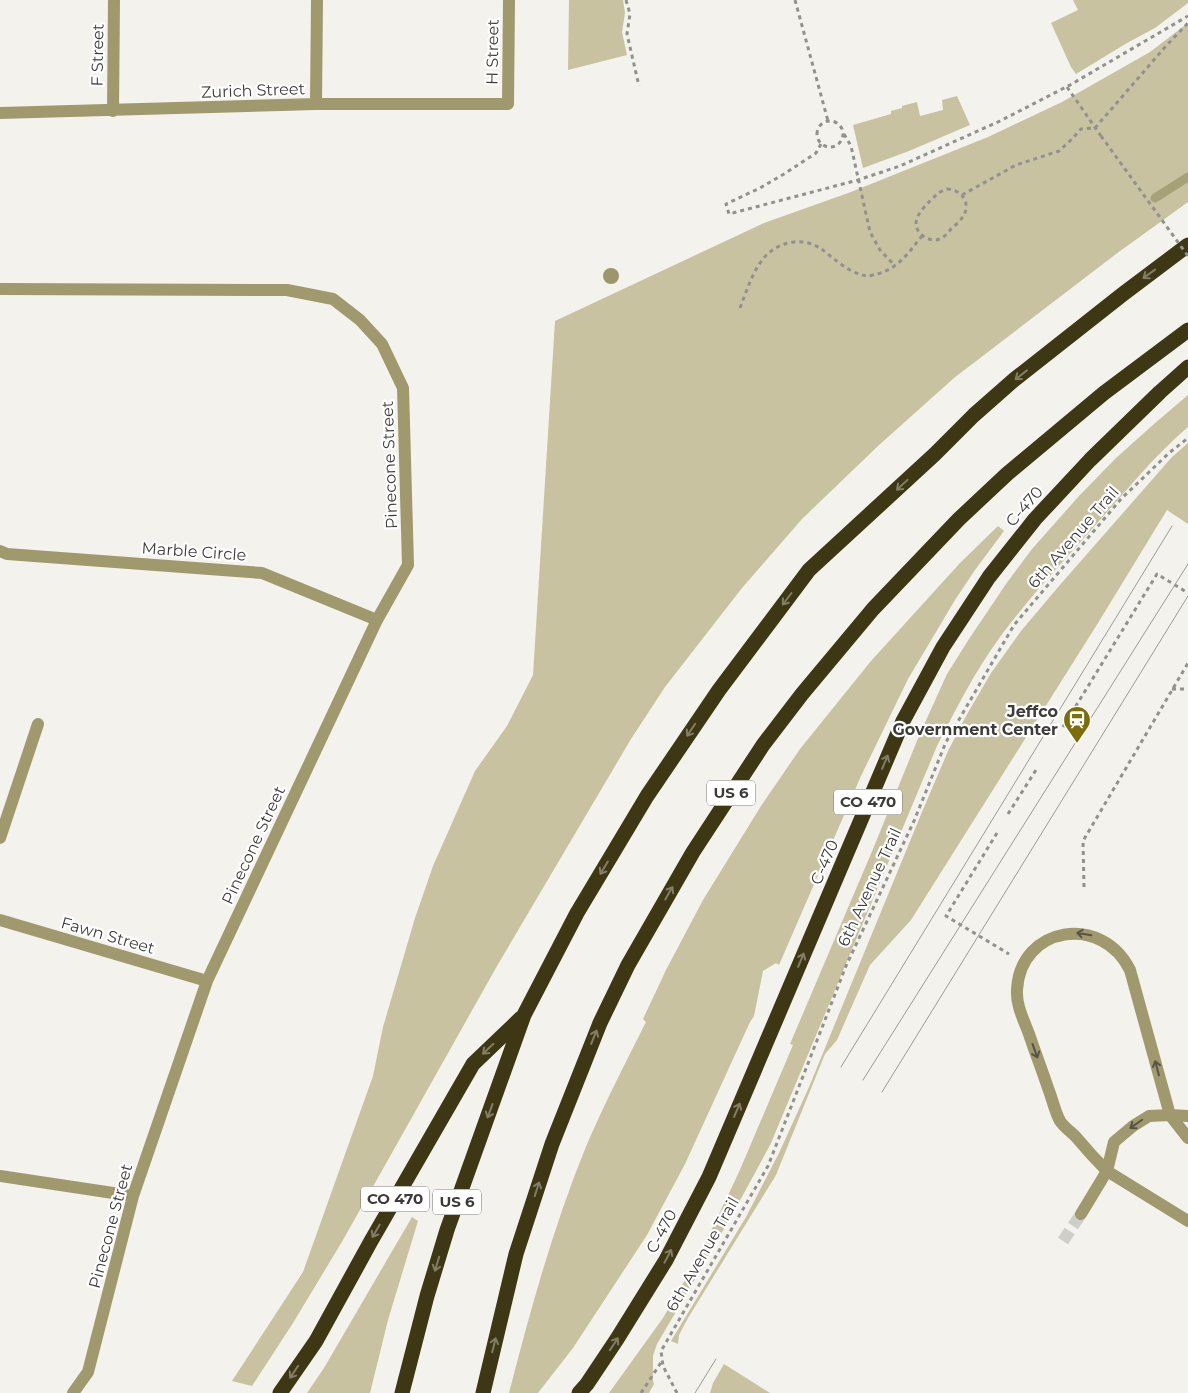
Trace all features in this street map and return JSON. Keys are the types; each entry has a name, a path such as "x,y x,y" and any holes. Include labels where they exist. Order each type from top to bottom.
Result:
{"highway":[{"name":"US 6","path":"402,1393 427,1296 447,1230 524,1015 577,913 647,796 719,690 809,570 1015,379 1122,294 1188,245"},
{"name":"US 6","path":"483,1393 516,1254 552,1144 600,1023 628,965 693,852 758,753 802,694 873,609 959,519 1007,474 1104,393 1188,330"},
{"name":"C-470","path":"582,1388 617,1339 666,1260 709,1177 903,721 943,647 989,577 1035,519 1090,460 1188,367"},
{"name":"CO 470","path":"280,1393 316,1341 473,1064 524,1015"}],"street":[{"name":"F Street","path":"113,111 114,0"},
{"path":"316,104 317,0"},
{"name":"H Street","path":"508,104 509,0"},
{"name":"Zurich Street","path":"0,113 316,104 508,104"},
{"name":"Pinecone Street","path":"0,289 287,290 333,299 360,320 382,344 403,388 408,565 377,620 207,981 133,1196 88,1372 73,1393"},
{"name":"Marble Circle","path":"0,551 7,554 262,573 377,620"},
{"path":"0,838 38,724"},
{"name":"Fawn Street","path":"0,920 207,981"},
{"path":"1188,1138 1170,1115 1126,961 1114,947 1096,936 1077,933 1061,935 1043,943 1030,956 1020,975 1017,990 1020,1010 1060,1120 1107,1171 1188,1221"},
{"path":"1080,1214 1107,1171 1114,1142 1133,1126 1149,1116 1188,1116"},
{"path":"0,1176 133,1196"}],"path":[{"path":"626,0 630,14 627,34 639,86"},
{"path":"796,0 828,121"},
{"path":"821,144 816,154 760,188 726,204 729,214 858,180 900,166 1000,121 1067,87 1188,16"},
{"path":"962,195 1016,165 1059,151 1081,129 1096,128 1188,23"},
{"path":"1067,87 1188,256"},
{"path":"844,134 844,138 838,145 830,147 821,144 817,136 821,124 828,121 838,122 843,129 851,146 870,232 880,250 895,266"},
{"path":"952,189 958,191 967,206 964,217 944,237 927,239 922,236 918,231 916,220 921,210 941,191 952,189"},
{"path":"740,308 760,260 771,250 786,243 802,241 818,247 853,272 870,276 886,272 900,263 922,236"},
{"name":"6th Avenue Trail","path":"677,1393 663,1366 661,1351 768,1166 846,966 914,821 946,742 1014,625 1121,499 1169,453 1188,438"},
{"path":"1063,726 1157,574 1188,593"},
{"path":"1084,887 1083,841 1188,663"},
{"path":"1172,689 1188,689"},
{"path":"1008,814 1036,770"},
{"path":"997,833 946,916 1009,954"},
{"path":"641,1393 662,1361"}],"shaded area":[{"path":"569,0 623,0 625,13 622,32 627,55 568,70"},
{"path":"1073,0 1188,0 1188,3 1155,28 1076,74 1051,23 1078,10"},
{"path":"1188,23 1188,202 1116,254 954,378 878,446 802,519 742,588 665,687 631,739 497,966 343,1240 293,1323 252,1386 232,1381 303,1272 373,1076 383,1027 415,918 433,866 475,771 507,726 533,675 555,321 764,223 851,192 988,137 1062,102 1150,52"},
{"path":"957,96 970,125 863,168 853,125 891,114 891,111 917,102 920,116 943,110 942,100"},
{"path":"1188,395 1188,427 1142,472 1036,592 1000,637 974,677 937,746 771,1143 657,1344 653,1356 654,1384 649,1393 609,1393 663,1318 700,1254 739,1172 793,1045 790,1044 919,736 947,674 1006,584 1032,549 1116,458"},
{"path":"1188,443 1188,524 1167,510 911,920 870,965 837,1040 825,1054 776,1175 688,1318 679,1335 678,1344 671,1341 746,1217 779,1153 809,1087 948,751 966,716 991,673 1021,631 1172,457"},
{"path":"998,526 1004,531 955,600 908,679 861,776 779,965 776,963 763,971 754,1016 685,1164 647,1235 573,1348 538,1393 509,1393 543,1270 573,1179 607,1101 646,1022 643,1019 666,970 703,900 761,806 800,749 871,661 960,563"},
{"path":"412,1217 418,1221 388,1320 370,1393 307,1393 324,1368"},
{"path":"724,1364 770,1393 710,1393 713,1383"}],"waterway":[{"path":"1155,198 1188,177"}],"tunnel":[{"path":"1063,1241 1081,1214"}],"tram line":[{"path":"841,1067 1172,526"},
{"path":"863,1080 1188,564"},
{"path":"882,1092 1188,596"},
{"path":"695,1393 716,1359"}],"place":[{"name":"Jeffco Government Center","path":"1077,744"}]}
